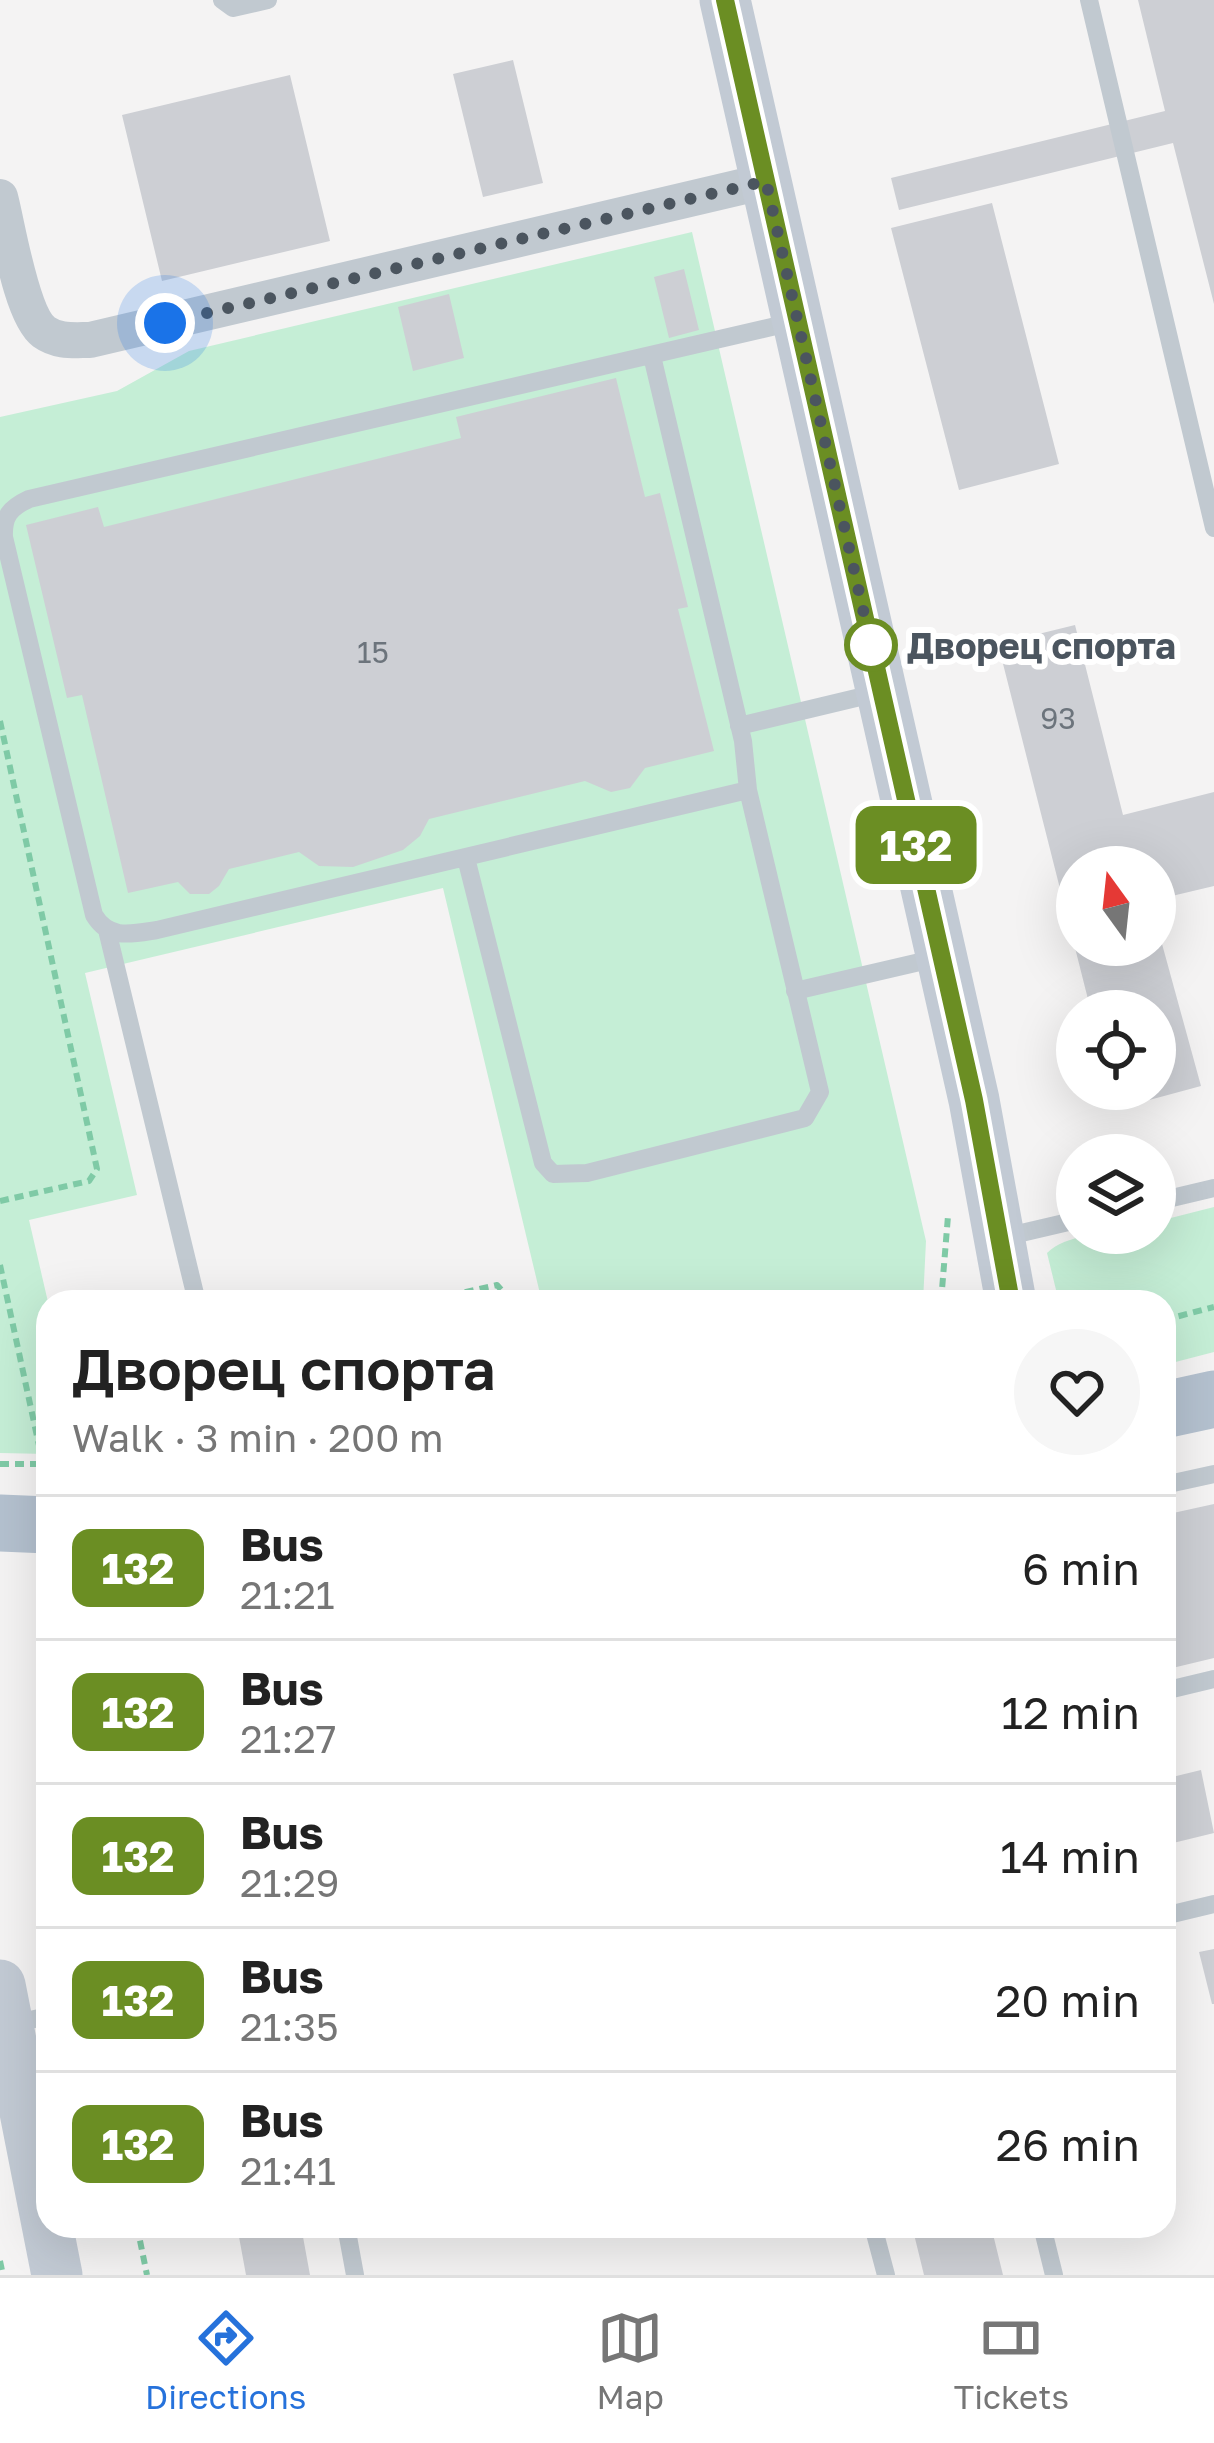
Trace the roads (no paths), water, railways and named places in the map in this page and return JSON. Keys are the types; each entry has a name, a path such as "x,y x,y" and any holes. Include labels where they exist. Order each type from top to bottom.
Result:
{"main road":[{"path":"1176,1407 1214,1399"},
{"path":"0,1523 36,1524"}],"street":[{"path":"725,0 941,957 1009,1290"},
{"path":"0,197 27,303 40,330 59,340 90,340 766,181"},
{"path":"19,2008 36,2127"},
{"path":"52,2238 57,2275"}],"lane":[{"path":"222,0 233,8 268,0"},
{"path":"1089,0 1214,528"},
{"path":"194,1290 107,930 94,915 3,520 14,506 29,499 798,321"},
{"path":"466,858 543,1162 553,1174 587,1173 805,1118 814,1108 820,1092 652,356"},
{"path":"739,726 882,692"},
{"path":"107,930 128,935 157,930 748,790"},
{"path":"795,991 941,957"},
{"path":"1176,1197 1214,1188"},
{"path":"999,1238 1056,1225"},
{"path":"1176,1482 1214,1474"},
{"path":"1176,1688 1214,1679"},
{"path":"1176,1913 1214,1904"},
{"path":"348,2238 355,2275"},
{"path":"876,2238 886,2275"},
{"path":"1045,2238 1054,2275"}],"place":[{"name":"Дворец спорта","path":"871,645"}]}
